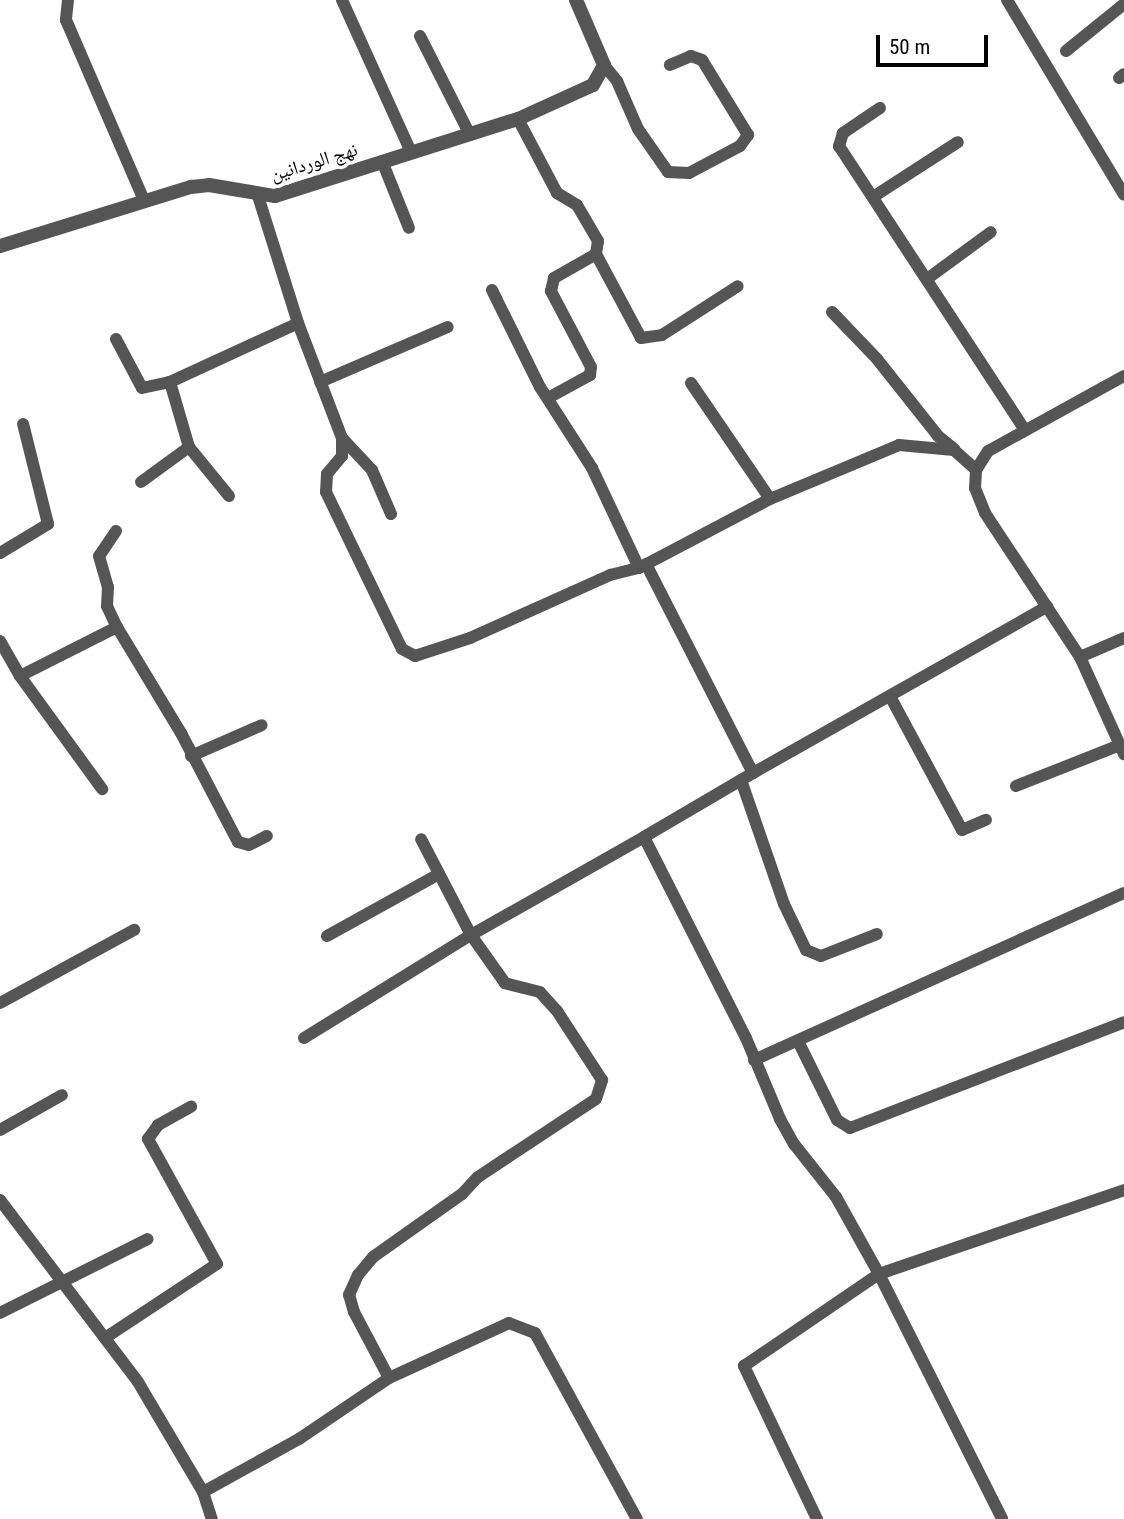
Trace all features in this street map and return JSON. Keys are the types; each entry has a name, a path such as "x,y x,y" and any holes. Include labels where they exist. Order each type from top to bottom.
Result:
{"street":[{"path":"68,0 66,20 144,200"},
{"path":"342,0 411,152"},
{"path":"576,0 604,65 617,81 638,129 668,172 689,173 740,146 748,135 702,60 691,56 670,65"},
{"path":"1007,0 1076,121 1123,189"},
{"path":"1066,51 1124,4"},
{"path":"421,36 470,135"},
{"name":"نهج الوردانين","path":"0,246 144,200 209,185 258,196 275,196 518,119 593,85 604,65"},
{"path":"880,108 843,132 838,142 1025,430"},
{"path":"518,119 557,193 577,205 598,241 596,254 633,328 646,340 662,335 738,286"},
{"path":"873,197 958,142"},
{"path":"382,162 409,228"},
{"path":"258,196 298,323 342,438 342,456 327,474 326,492 402,649 415,656 470,638 610,575 642,566 769,499 899,445 954,450"},
{"path":"927,279 991,232"},
{"path":"548,398 590,375 590,367 551,291 554,278 596,254"},
{"path":"492,290 548,398 592,468 753,773"},
{"path":"832,312 954,450 976,470"},
{"path":"116,339 142,388 170,382 298,323"},
{"path":"320,382 448,327"},
{"path":"1016,786 1122,750 1080,657 985,513 975,488 976,470 988,451 1124,376"},
{"path":"170,382 189,447 229,496"},
{"path":"691,383 769,499"},
{"path":"0,553 48,524 23,424"},
{"path":"342,438 372,470 391,514"},
{"path":"141,482 189,447"},
{"path":"116,531 99,556 108,587 107,606 117,627 238,842 249,845 267,836"},
{"path":"304,1038 471,935 753,773 891,698 1046,607"},
{"path":"20,676 117,627"},
{"path":"1080,657 1124,638"},
{"path":"0,641 20,676 102,789"},
{"path":"891,698 962,830 986,820"},
{"path":"191,756 262,725"},
{"path":"741,780 784,904 806,950 821,956 877,934"},
{"path":"644,837 794,1144 836,1197 879,1274 1002,1519"},
{"path":"389,1378 354,1312 349,1295 358,1275 373,1256 463,1194 478,1177 596,1099 601,1080 557,1011 540,992 505,983 471,935 421,839"},
{"path":"327,936 439,874"},
{"path":"754,1060 1124,893"},
{"path":"0,1003 134,930"},
{"path":"798,1041 838,1120 850,1128 1124,1021"},
{"path":"0,1130 62,1095"},
{"path":"105,1338 215,1268 217,1258 148,1139 158,1125 191,1107"},
{"path":"817,1519 744,1366 879,1274 1123,1194"},
{"path":"0,1200 145,1393 203,1492 212,1519"},
{"path":"0,1313 61,1278 148,1239"},
{"path":"203,1492 299,1439 389,1378 509,1323 535,1334 637,1519"}]}
